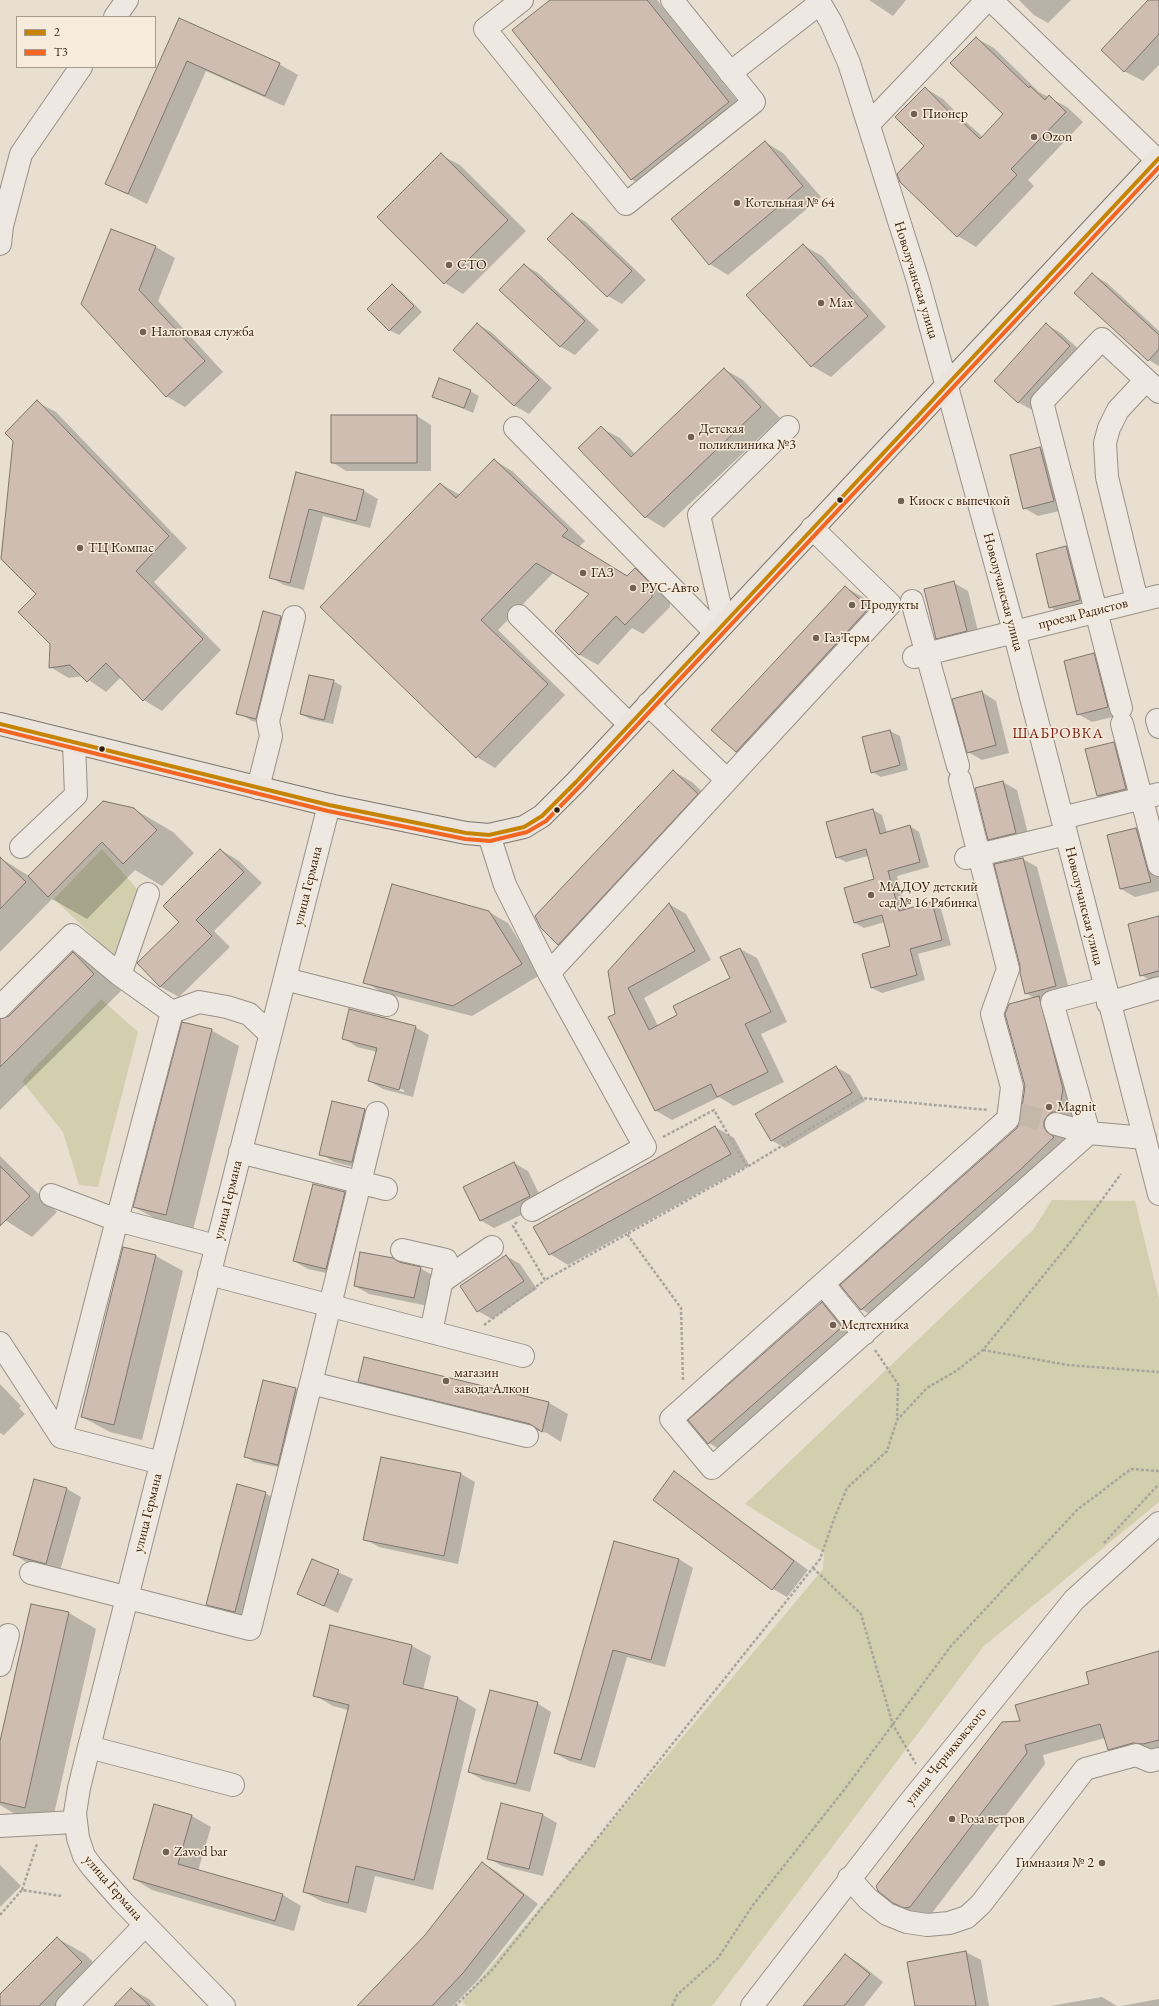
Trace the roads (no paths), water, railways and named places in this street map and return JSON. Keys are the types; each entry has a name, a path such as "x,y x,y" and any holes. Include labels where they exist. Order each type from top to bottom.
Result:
{"main road":[{"path":"0,724 329,805 466,833 489,835 514,831 542,816 1158,159"}],"street":[{"path":"116,16 127,0"},
{"path":"522,0 485,29 626,204 754,102 672,0"},
{"path":"869,124 988,0"},
{"path":"991,0 1158,159"},
{"path":"730,73 819,2"},
{"name":"Новолучанская улица","path":"819,2 831,22 850,63 918,281 1014,631 1106,996 1159,1194"},
{"path":"0,244 2,226 21,154 80,68"},
{"path":"1137,601 1107,477 1105,443 1109,428 1118,410 1152,386 1102,339 1042,402 1121,716 1150,796 1159,864"},
{"path":"719,628 700,515 788,427"},
{"path":"515,428 719,628"},
{"path":"549,973 890,604 812,528"},
{"name":"проезд Радистов","path":"920,655 1159,596"},
{"path":"912,601 920,655 959,773 972,857 1008,969 992,1014 1012,1087 1014,1113 824,1285 671,1419 712,1468 1089,1133"},
{"path":"519,616 629,724"},
{"path":"258,788 271,736 268,721 294,617"},
{"path":"648,704 727,780"},
{"path":"21,847 76,795 74,743"},
{"path":"972,857 1150,796"},
{"name":"улица Германа","path":"224,2006 102,1879 84,1856 75,1822 79,1788 126,1598 329,805"},
{"path":"489,835 504,885 549,973 645,1147 532,1210"},
{"path":"120,974 148,894"},
{"path":"0,1008 72,935 120,974 172,1012"},
{"path":"285,979 387,1005"},
{"path":"1089,1133 1052,1002 1159,988"},
{"path":"172,1012 199,1002 227,1007 249,1014 270,1034"},
{"path":"62,1437 172,1012"},
{"path":"31,1573 250,1629 377,1113"},
{"path":"1056,1124 1089,1133 1145,1138"},
{"path":"240,1152 386,1189"},
{"path":"51,1195 117,1220 216,1246"},
{"path":"441,1282 492,1247"},
{"path":"402,1250 446,1260 431,1332"},
{"path":"209,1274 523,1356"},
{"path":"824,1285 864,1334"},
{"path":"0,1343 62,1437 161,1463"},
{"path":"311,1383 527,1436"},
{"name":"улица Черняховского","path":"755,2005 849,1878 1074,1600 1159,1523"},
{"path":"0,1665 8,1635"},
{"path":"89,1747 233,1785"},
{"path":"849,1878 868,1900 887,1914 908,1922 927,1925 949,1923 967,1917 981,1904 1085,1769 1136,1755 1150,1761 1159,1759"},
{"path":"0,1826 75,1822"},
{"path":"73,2003 145,1925"}],"tunnel":[{"path":"1019,1114 1056,1124"}],"place":[{"name":"Пионер","path":"914,114"},
{"name":"Ozon","path":"1034,137"},
{"name":"Котельная № 64","path":"737,203"},
{"name":"СТО","path":"449,265"},
{"name":"Max","path":"821,303"},
{"name":"Налоговая служба","path":"143,332"},
{"name":"Детская поликлиника №3","path":"691,437"},
{"name":"Киоск с выпечкой","path":"901,501"},
{"name":"ТЦ Компас","path":"80,548"},
{"name":"ГАЗ","path":"583,573"},
{"name":"РУС-Авто","path":"633,588"},
{"name":"Продукты","path":"852,605"},
{"name":"ГазТерм","path":"816,638"},
{"name":"МАДОУ детский сад № 16 Рябинка","path":"871,895"},
{"name":"Magnit","path":"1049,1107"},
{"name":"Медтехника","path":"833,1325"},
{"name":"магазин завода Алкон","path":"446,1381"},
{"name":"Роза ветров","path":"952,1819"},
{"name":"Zavod bar","path":"166,1852"},
{"name":"Гимназия № 2","path":"1102,1863"}],"district":[{"name":"ШАБРОВКА","path":"1058,734"}]}
